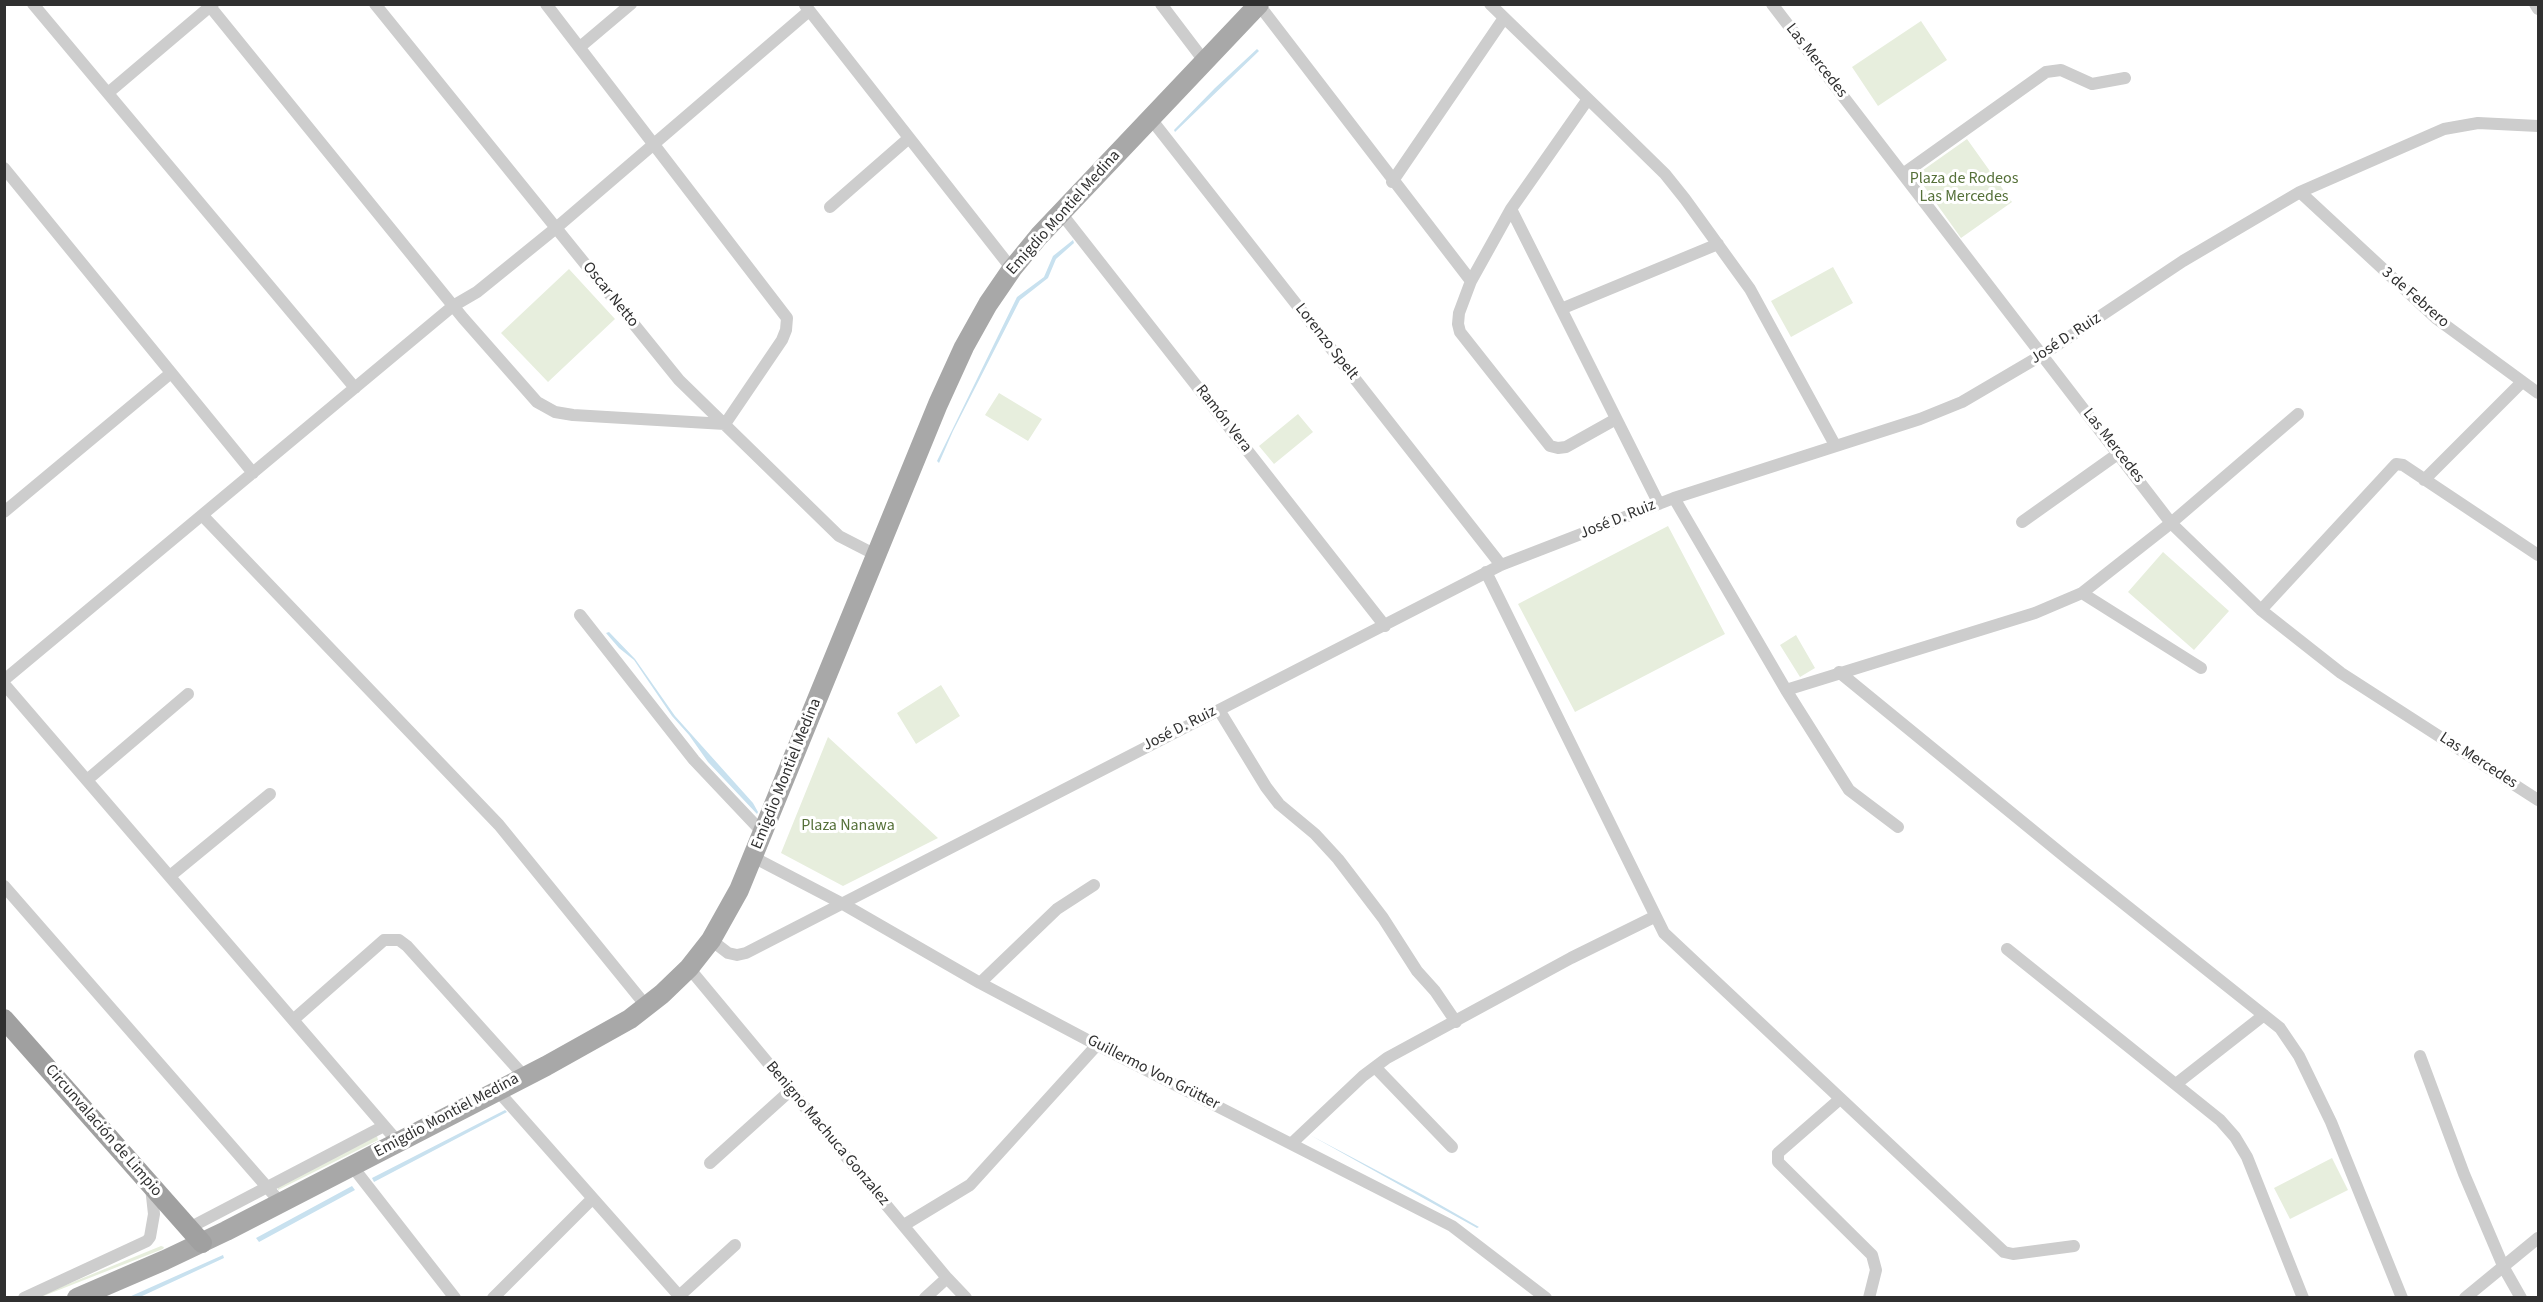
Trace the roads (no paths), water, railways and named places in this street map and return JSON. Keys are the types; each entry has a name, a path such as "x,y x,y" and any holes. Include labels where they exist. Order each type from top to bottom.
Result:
{"highway":[{"name":"Circunvalación de Limpio","path":"4,1019 195,1236"}],"main road":[{"name":"Emigdio Montiel Medina","path":"77,1298 222,1222 280,1203 610,1030 647,1007 689,968 727,915 964,347 988,304 1012,269 1061,213 1259,5"}],"street":[{"path":"33,4 355,388"},
{"name":"Oscar Netto","path":"375,4 679,380 839,536 876,555"},
{"path":"108,93 210,5 453,306 537,402 555,412 725,424 782,340 786,330 786,318 546,4"},
{"path":"580,47 631,4"},
{"path":"1161,4 1205,62"},
{"path":"1490,4 1665,174 1750,289 1835,445"},
{"name":"Las Mercedes","path":"1772,4 2171,523 2261,610 2341,673 2538,800"},
{"path":"2535,4 2538,9"},
{"path":"1259,5 1392,182 1470,281"},
{"path":"398,1142 4,682 453,306 477,292 654,146 806,8 1012,269"},
{"path":"1392,182 1504,18"},
{"path":"1903,174 2046,72 2061,70 2092,84 2125,78"},
{"path":"1588,99 1511,209 1470,281 1459,313 1458,324 1460,332 1550,446 1566,447 1617,419"},
{"name":"Lorenzo Spelt","path":"1150,119 1501,565"},
{"name":"José D. Ruiz","path":"711,940 728,953 737,955 746,953 1501,565 1674,498 1920,419 1962,402 2042,355 2183,261 2300,192 2444,129 2478,123 2538,126"},
{"path":"830,207 909,138"},
{"path":"4,168 253,473"},
{"name":"3 de Febrero","path":"2300,192 2437,319 2538,393"},
{"path":"1511,209 1659,504"},
{"name":"Ramón Vera","path":"1061,213 1385,626"},
{"path":"1561,309 1718,244"},
{"path":"4,512 171,373"},
{"path":"2424,480 2522,382"},
{"path":"1786,690 2035,613 2082,593 2171,523 2298,414"},
{"path":"2022,522 2119,453"},
{"path":"2261,610 2396,464 2403,465 2538,555"},
{"path":"1674,498 1786,690 1850,790 1898,827"},
{"path":"202,515 500,825 647,1007"},
{"path":"1486,572 1654,917 1664,933 2004,1252 2013,1254 2074,1246"},
{"path":"2082,593 2201,668"},
{"path":"580,615 694,760 763,833"},
{"path":"1839,672 2069,860 2280,1028 2303,1065 2331,1122 2402,1298"},
{"path":"87,780 188,694"},
{"path":"1218,710 1272,796 1315,834 1338,859 1383,918 1417,971 1435,991 1456,1022"},
{"path":"170,876 270,794"},
{"name":"Guillermo Von Grütter","path":"753,857 843,904 980,983 1097,1045 1452,1226 1546,1298"},
{"path":"980,983 1057,909 1094,885"},
{"path":"4,886 280,1203"},
{"path":"1291,1144 1375,1067 1571,958 1654,917"},
{"path":"293,1020 384,940 399,940 524,1076"},
{"path":"2007,949 2220,1120 2235,1137 2247,1157 2302,1298"},
{"name":"Benigno Machuca Gonzalez","path":"689,968 966,1298"},
{"path":"2176,1084 2264,1015"},
{"path":"904,1225 970,1185 1097,1045"},
{"path":"2420,1056 2464,1174 2504,1268 2521,1298"},
{"path":"1375,1067 1452,1148"},
{"path":"497,1090 679,1297 735,1245"},
{"path":"710,1163 790,1090"},
{"path":"1840,1100 1778,1153 1778,1162 1872,1255 1876,1270 1869,1298"},
{"path":"222,1222 267,1186 384,1126"},
{"path":"352,1166 455,1298"},
{"path":"24,1298 147,1241 150,1237 154,1214 151,1186"},
{"path":"493,1298 592,1199"},
{"path":"2465,1298 2538,1238"},
{"path":"925,1298 947,1278"}],"water":[{"path":"1257,49 1259,51 1175,132 1174,130 1215,88"},
{"path":"1073,240 1074,243 1056,259 1048,278 1020,300 939,463 937,461 1017,297 1044,277 1053,256"},
{"path":"609,632 635,659 675,716 753,803 757,814 708,762 672,716 634,660 606,633"},
{"path":"505,1110 507,1112 374,1182 372,1178"},
{"path":"1310,1135 1423,1195 1479,1227 1477,1228"},
{"path":"352,1186 355,1190 259,1242 256,1238"},
{"path":"223,1255 224,1258 140,1297 129,1297"}],"park label":[{"name":"Plaza de Rodeos Las Mercedes","path":"1964,188"},
{"name":"Plaza Nanawa","path":"848,826"}]}
